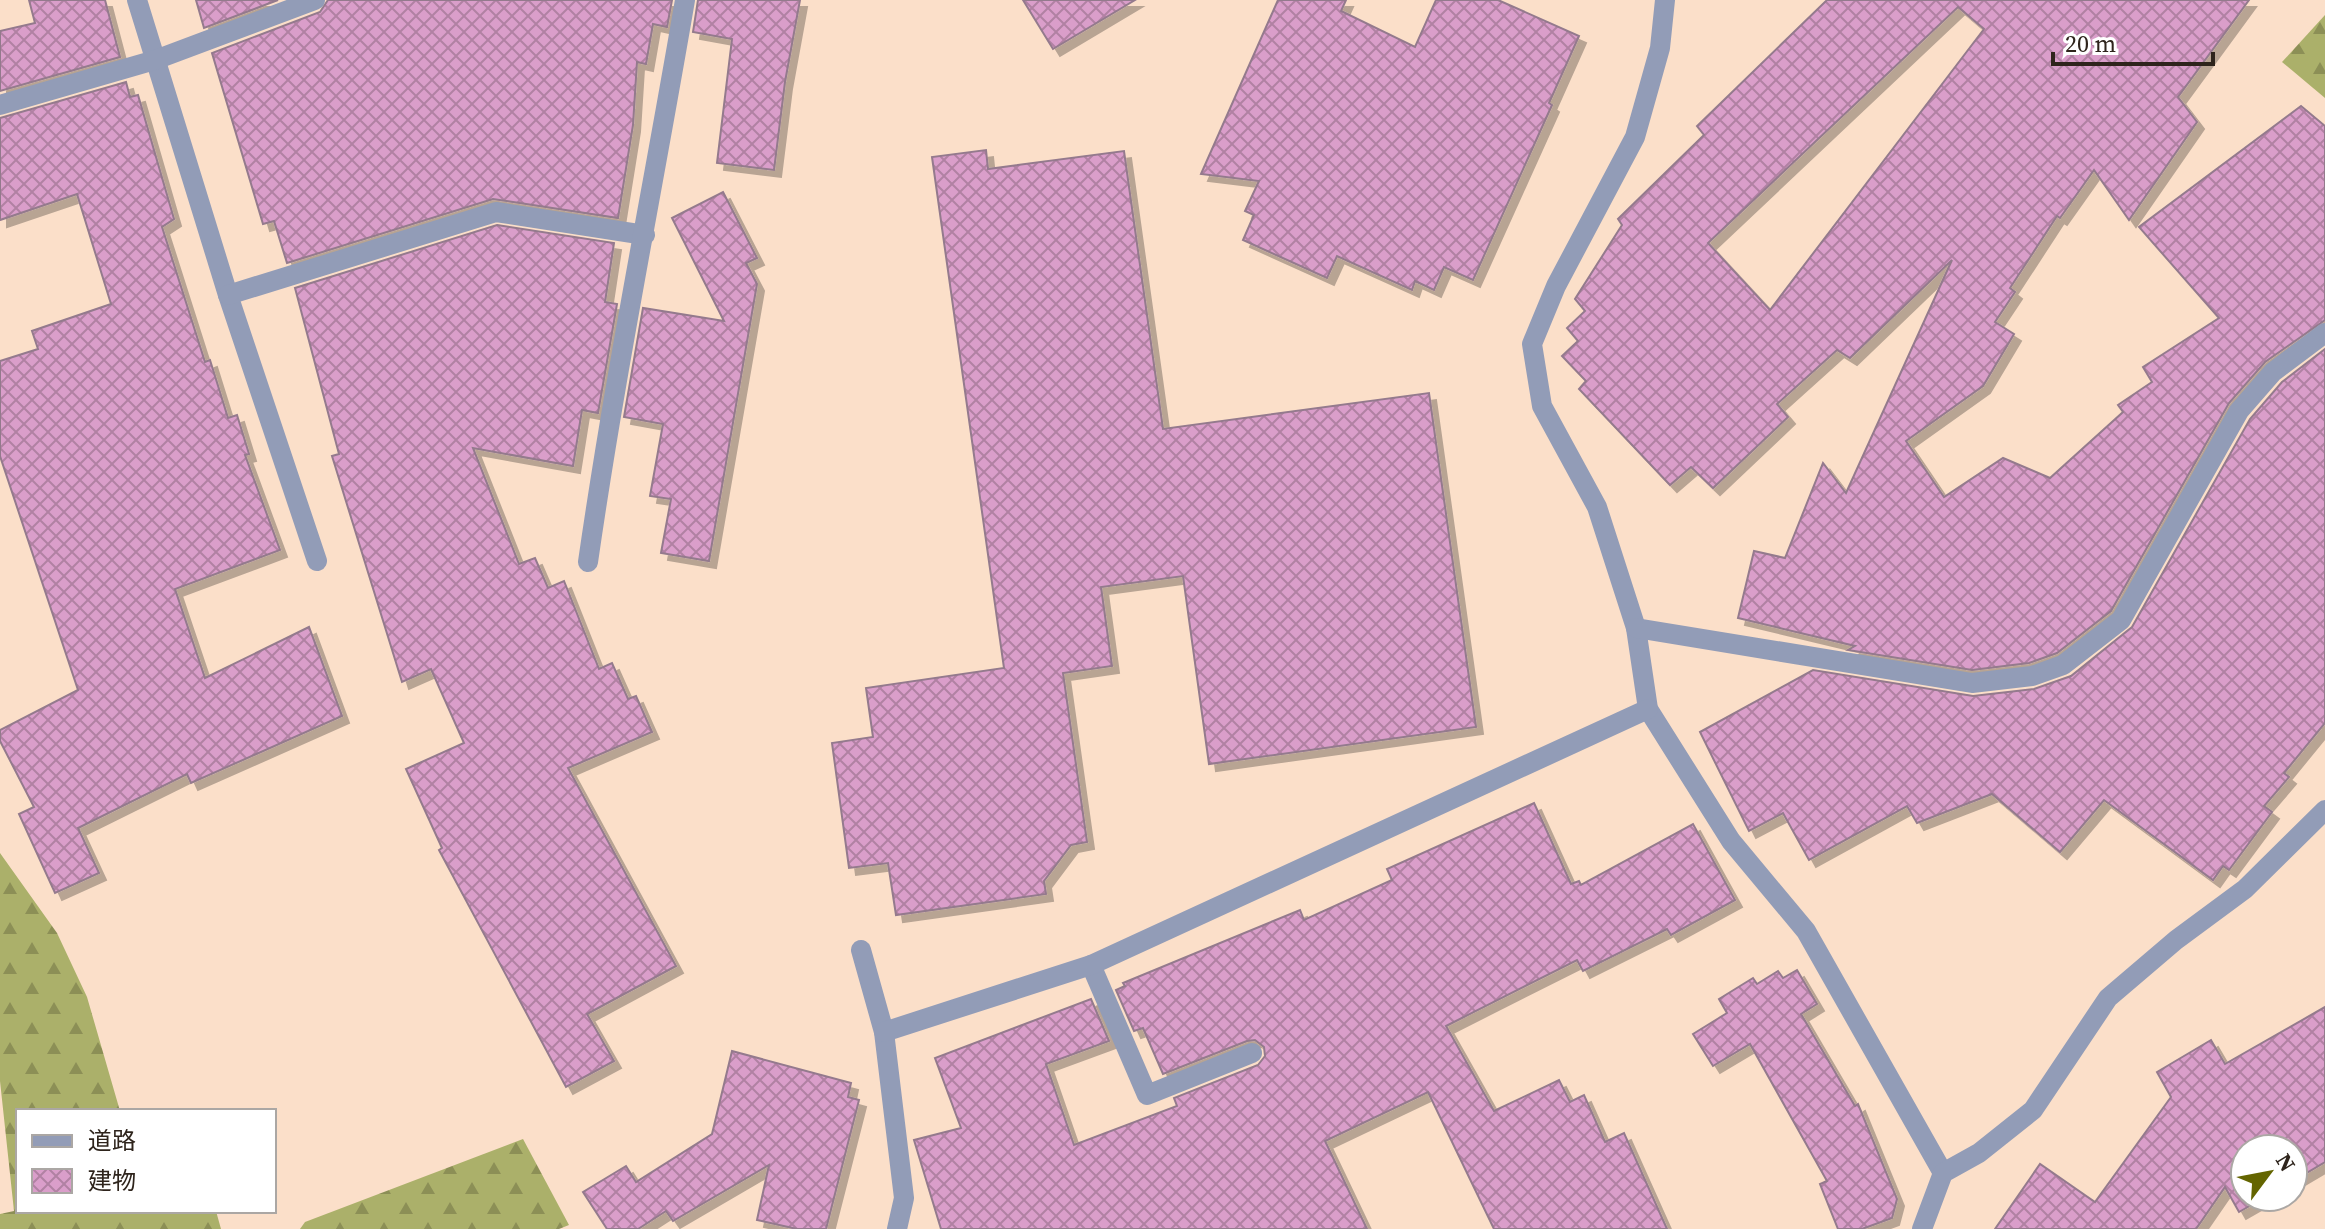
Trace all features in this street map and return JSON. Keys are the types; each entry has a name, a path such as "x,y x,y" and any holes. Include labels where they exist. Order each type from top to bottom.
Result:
{"street":[{"path":"137,0 228,295 317,561"},
{"path":"0,105 155,60 315,0"},
{"path":"588,562 612,394 645,235 685,0"},
{"path":"1665,0 1660,48 1635,137 1556,286 1532,344 1542,406 1597,507 1636,628 1648,709 1731,841 1806,931 1943,1173"},
{"path":"228,295 496,212 645,235"},
{"path":"1636,628 1972,683 2032,676 2063,665 2121,620 2239,411 2273,372 2325,333"},
{"path":"884,1032 1091,965 1648,709"},
{"path":"1922,1229 1943,1173 1979,1153 2033,1110 2108,998 2176,940 2245,889 2325,810"},
{"path":"861,950 884,1032 904,1198 897,1229"},
{"path":"1091,965 1147,1095 1252,1053"}],"green space":[{"path":"2325,15 2325,98 2282,62"},
{"path":"0,853 57,933 87,997 119,1109 16,1109 16,1213 217,1213 221,1229 0,1229 0,1214 14,1211 0,1081"},
{"path":"523,1139 569,1225 559,1229 300,1229 305,1222"}],"building":[{"path":"29,0 105,0 120,57 0,91 0,31 35,23"},
{"path":"196,0 278,0 204,28"},
{"path":"328,0 672,0 667,27 653,24 646,64 637,62 633,125 618,218 493,199 287,263 274,221 263,224 212,53 320,12"},
{"path":"698,0 800,0 785,82 774,170 717,163 732,39 693,32"},
{"path":"1023,0 1135,0 1053,49"},
{"path":"1278,0 1346,0 1341,11 1415,47 1436,0 1498,0 1579,36 1549,103 1552,105 1473,280 1444,267 1434,290 1415,281 1412,290 1337,256 1327,278 1243,240 1254,215 1245,211 1259,181 1201,174"},
{"path":"1827,0 2249,0 2178,97 2197,122 2129,220 2094,170 2060,218 2057,216 2010,288 2015,292 1995,322 2014,334 1983,386 1906,441 1944,497 2003,458 2050,478 2123,412 2118,405 2152,382 2143,367 2219,318 2139,227 2301,106 2325,126 2325,320 2265,362 2229,403 2111,611 2057,653 2029,663 1972,670 1848,650 1855,646 1738,618 1754,551 1785,558 1823,463 1846,493 1952,260 1850,358 1837,350 1777,404 1788,417 1713,488 1691,467 1670,485 1579,389 1586,381 1562,356 1578,341 1567,328 1585,311 1575,299 1622,225 1618,219 1704,135 1697,126","holes":["1958,7 1984,29 1770,310 1708,243"]},
{"path":"126,82 130,97 138,95 174,219 162,227 205,362 210,360 228,418 237,415 249,454 245,455 280,550 175,589 205,678 309,627 342,716 191,783 187,774 78,828 99,873 55,893 19,814 34,807 0,741 0,730 78,690 0,456 0,361 38,349 32,331 111,304 77,194 0,220 0,118"},
{"path":"986,150 988,169 1124,151 1163,429 1429,393 1476,727 1209,764 1183,576 1101,587 1112,666 1063,673 1087,842 1071,845 1044,881 1046,894 896,915 888,863 849,868 832,743 873,737 866,688 1004,668 932,157"},
{"path":"723,192 757,258 746,263 757,284 709,561 661,553 671,499 650,496 663,424 624,417 643,308 724,321 672,218"},
{"path":"497,225 614,243 605,302 617,304 598,413 582,410 573,466 473,448 519,564 535,558 548,588 564,581 599,669 612,663 628,699 636,696 652,732 568,768 676,966 587,1014 614,1061 566,1087 439,850 442,848 406,769 464,743 431,669 402,682 332,456 339,454 295,288"},
{"path":"2325,349 2325,723 2284,773 2289,777 2264,806 2272,812 2229,870 2223,866 2213,880 2104,800 2060,852 1992,794 1917,823 1907,806 1809,860 1783,813 1749,831 1700,732 1813,670 1973,696 2034,689 2071,676 2132,627 2250,419 2282,382"},
{"path":"1534,803 1571,884 1579,881 1581,885 1693,824 1735,900 1671,935 1667,929 1583,971 1577,960 1446,1026 1494,1111 1559,1080 1570,1102 1584,1095 1605,1142 1624,1133 1667,1229 1494,1229 1428,1092 1325,1141 1367,1229 941,1229 914,1140 961,1128 935,1058 1091,999 1109,1041 1046,1064 1074,1145 1177,1106 1174,1098 1258,1065 1265,1056 1264,1047 1255,1040 1247,1041 1163,1074 1143,1028 1134,1031 1116,990 1125,986 1123,983 1300,910 1304,920 1392,880 1387,869"},
{"path":"1797,970 1817,1004 1801,1014 1855,1106 1858,1104 1897,1199 1892,1218 1862,1229 1838,1229 1820,1184 1827,1181 1750,1044 1713,1066 1693,1034 1727,1013 1719,999 1753,978 1757,984 1778,971 1783,978"},
{"path":"2325,1007 2325,1162 2309,1172 2309,1133 2229,1133 2229,1194 2225,1187 2196,1229 1995,1229 2040,1164 2095,1202 2171,1097 2157,1072 2211,1040 2225,1064"},
{"path":"732,1051 851,1083 848,1097 859,1100 826,1229 797,1229 757,1220 769,1165 673,1221 666,1211 638,1229 607,1229 583,1192 626,1166 636,1182 712,1134"}]}
